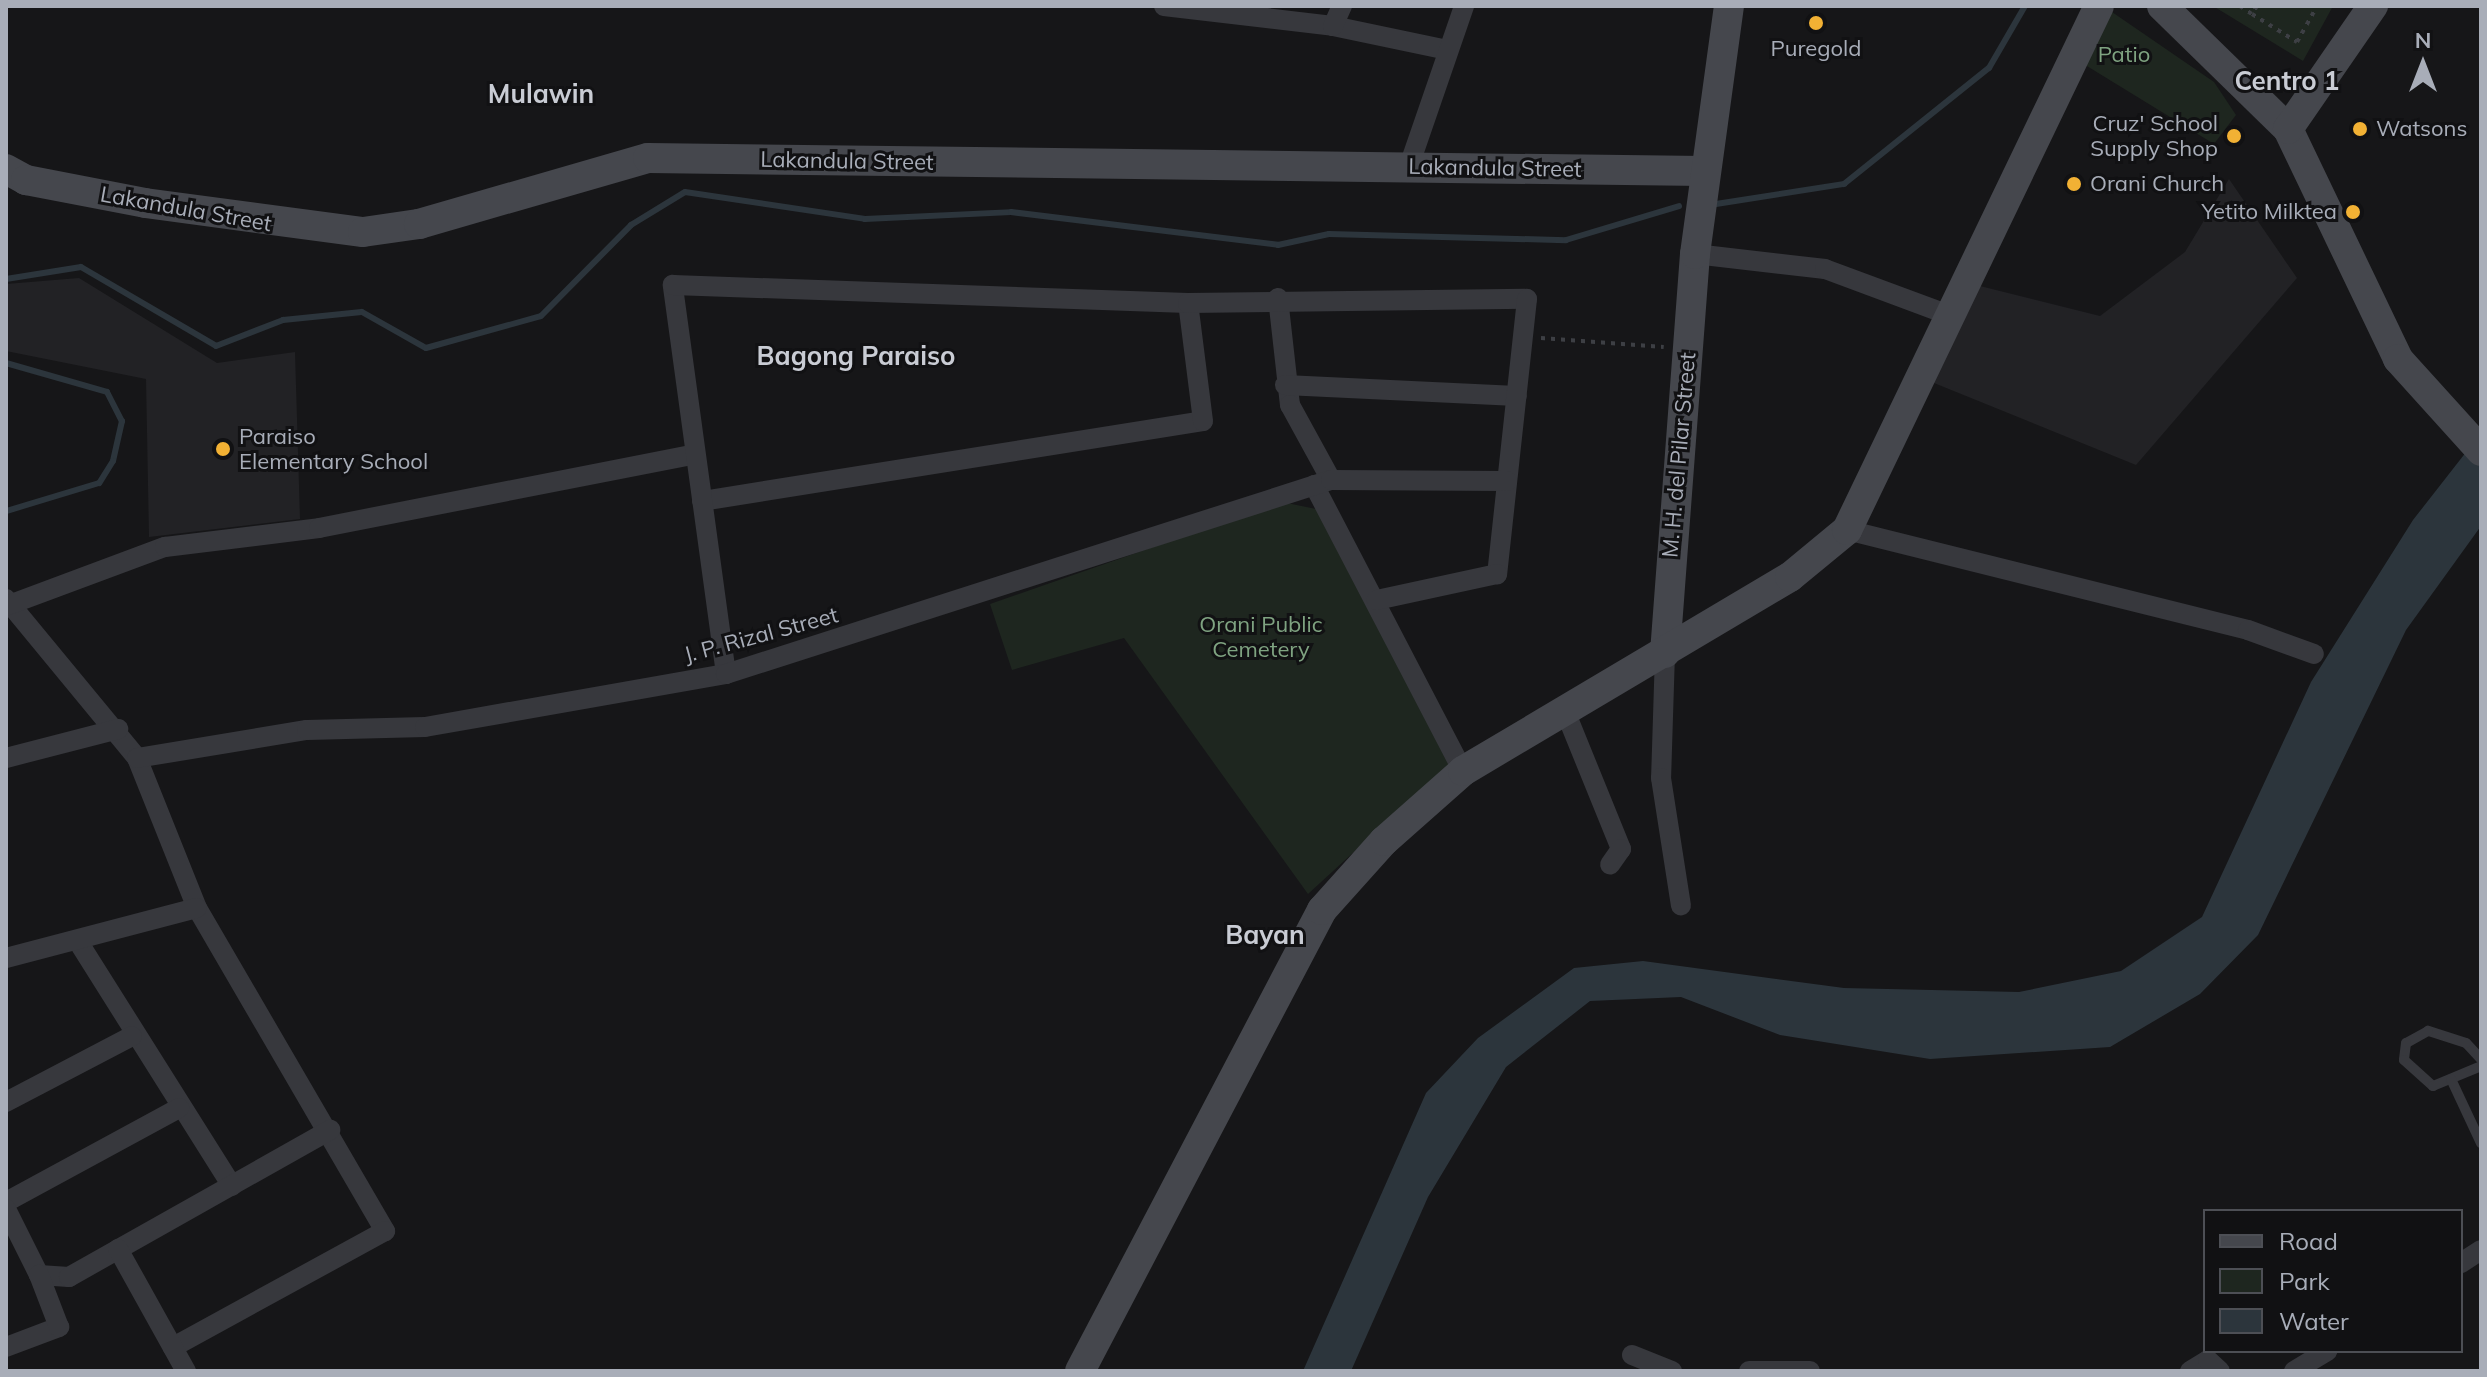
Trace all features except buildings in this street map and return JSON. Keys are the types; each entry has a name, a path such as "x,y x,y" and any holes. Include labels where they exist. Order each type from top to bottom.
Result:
{"street":[{"path":"1164,6 1243,11 1448,50"},
{"path":"1333,26 1342,6"},
{"path":"1409,166 1464,6"},
{"name":"M. H. del Pilar Street","path":"1681,905 1661,778 1665,653 1695,254 1729,6"},
{"path":"1080,1371 1322,910 1384,841 1463,771 1790,577 1847,530 1946,314 2099,6"},
{"path":"2164,6 2288,129 2398,359 2474,444"},
{"path":"2288,129 2373,6"},
{"name":"Lakandula Street","path":"6,169 26,180 145,203 363,232 419,224 648,158 1704,171"},
{"path":"1695,254 1825,269 1946,314"},
{"path":"726,674 702,501 692,455 673,285 1188,303 1278,298 1527,299 1497,574 1377,600"},
{"path":"1278,298 1285,385 1322,482 1463,771"},
{"path":"702,501 1203,421 1188,303"},
{"path":"1285,385 1517,396"},
{"path":"173,1347 385,1231 330,1130 197,908 137,758 118,729 8,603 165,547 319,528 692,455"},
{"name":"J. P. Rizal Street","path":"137,758 307,730 425,727 726,674 1322,482 1507,481"},
{"path":"1847,530 2248,630 2314,654"},
{"path":"1565,711 1621,849 1610,865"},
{"path":"6,758 118,729"},
{"path":"6,958 79,943 197,908"},
{"path":"79,943 132,1036 232,1186"},
{"path":"6,1102 132,1036"},
{"path":"6,1202 179,1108"},
{"path":"39,1275 69,1277 330,1130"},
{"path":"6,1209 39,1275 59,1327 6,1347"},
{"path":"118,1249 186,1371"},
{"path":"2463,1262 2481,1250"},
{"path":"2294,1371 2324,1353"},
{"path":"1632,1355 1672,1371"},
{"path":"2190,1371 2208,1360 2220,1371"},
{"path":"1749,1371 1810,1371"}],"lane":[{"path":"2481,1059 2447,1034 2428,1031 2406,1043 2410,1071 2433,1086 2481,1066"},
{"path":"2451,1079 2481,1143"}],"path":[{"path":"2240,6 2297,42 2317,6"},
{"path":"2252,14 2257,6"},
{"path":"1523,336 1688,349"}],"shaded area":[{"path":"2229,179 2297,278 2136,465 1934,383 1976,285 2100,316 2185,252"},
{"name":"Paraiso Elementary School","path":"79,278 217,363 295,352 300,519 149,537 146,379 6,351 6,284"}],"green space":[{"path":"2213,6 2333,6 2303,61"},
{"name":"Patio","path":"2112,12 2214,82 2236,115 2214,144 2082,63"},
{"name":"Orani Public Cemetery","path":"1282,502 1321,510 1452,762 1308,894 1124,638 1012,670 990,604"}],"water":[{"path":"2481,433 2481,526 2406,630 2258,935 2200,994 2110,1047 1930,1059 1780,1035 1681,997 1590,1001 1506,1067 1428,1197 1351,1371 1303,1371 1426,1093 1478,1038 1574,968 1643,961 1844,988 2019,992 2121,971 2202,917 2311,682 2413,520"}],"waterway":[{"path":"1716,204 1844,184 1989,68 2025,6"},
{"path":"6,279 81,267 216,346 283,320 362,312 426,348 541,316 631,225 685,192 865,219 1011,212 1278,245 1329,234 1566,240 1679,206"},
{"path":"6,363 107,392 122,421 113,461 99,483 6,511"}],"place":[{"name":"Puregold","path":"1816,23"},
{"name":"Watsons","path":"2360,129"},
{"name":"Cruz' School Supply Shop","path":"2234,136"},
{"name":"Orani Church","path":"2074,184"},
{"name":"Yetito Milktea","path":"2353,212"},
{"name":"Paraiso Elementary School","path":"223,449"}],"district":[{"name":"Centro 1","path":"2287,81"},
{"name":"Mulawin","path":"541,94"},
{"name":"Bagong Paraiso","path":"856,356"},
{"name":"Bayan","path":"1265,935"}]}
